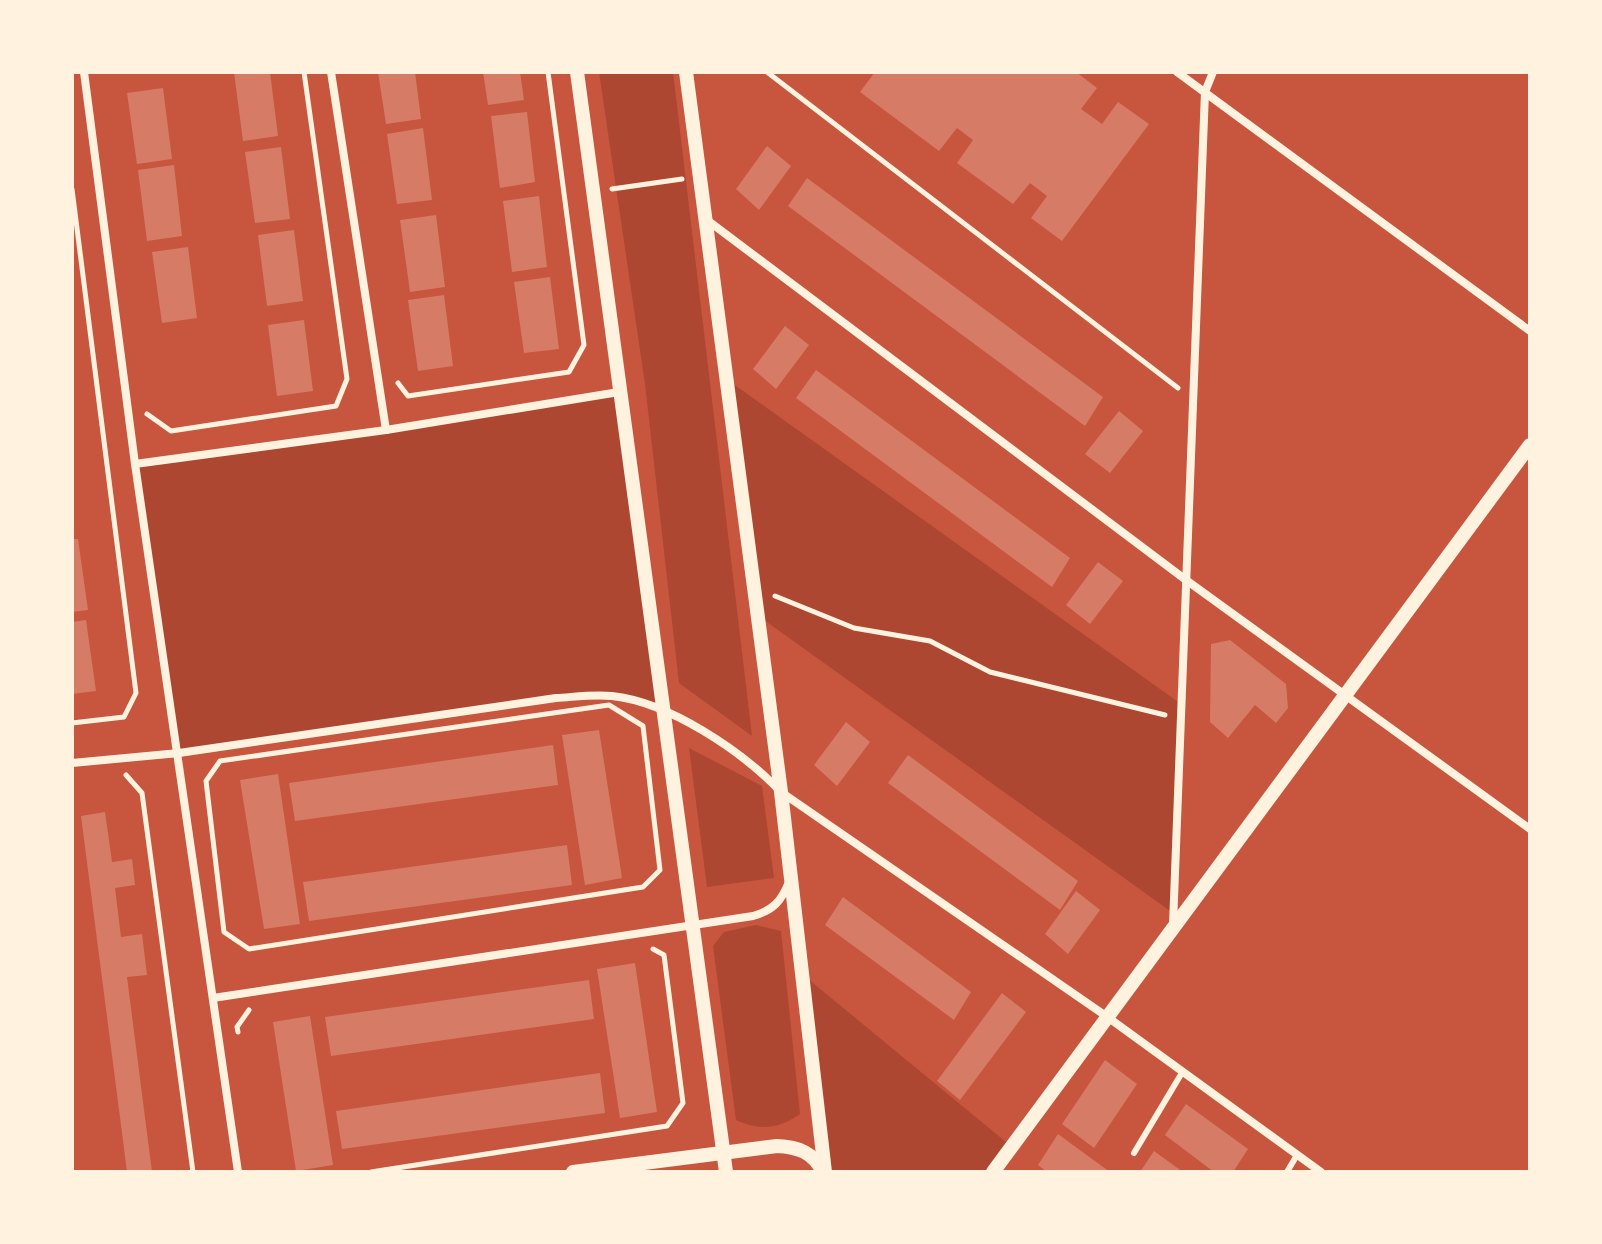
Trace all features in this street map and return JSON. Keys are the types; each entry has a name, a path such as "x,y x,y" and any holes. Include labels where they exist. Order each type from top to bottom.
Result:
{"street":[{"path":"84,72 135,464 238,1172"},
{"path":"331,72 386,430"},
{"path":"577,72 726,1172"},
{"path":"686,72 781,792 824,1172"},
{"path":"1177,72 1530,331"},
{"path":"1173,926 1205,92 1213,72"},
{"path":"703,217 1186,580 1348,694 1530,829"},
{"path":"135,464 386,430 619,392"},
{"path":"993,1172 1530,445"},
{"path":"72,763 179,753 556,698 612,696 664,709 756,766 781,792 1106,1016 1321,1172"},
{"path":"213,998 692,926 769,911 779,902 791,877"},
{"path":"573,1172 724,1152 795,1147 817,1160 824,1172"}],"lane":[{"path":"1134,1153 1183,1071"},
{"path":"1287,1172 1297,1155"}],"path":[{"path":"171,431 336,406 347,379 304,72"},
{"path":"408,396 569,372 584,345 548,72"},
{"path":"767,72 1193,400"},
{"path":"592,192 699,176"},
{"path":"72,189 136,693 124,717 72,723"},
{"path":"753,586 854,628 930,641 990,672 1180,718"},
{"path":"609,705 643,726 660,870 643,887 249,949 224,932 206,781 220,761 609,705"},
{"path":"119,769 142,793 193,1172"},
{"path":"371,1172 667,1126 683,1103 664,955"}],"shaded area":[{"path":"599,72 673,72 752,736 679,683 645,384"},
{"path":"725,378 1181,704 1173,913 757,615"},
{"path":"619,392 664,709 612,696 557,698 179,753 135,464"},
{"path":"689,748 762,786 774,878 707,887"},
{"path":"756,925 781,931 800,1114 769,1127 736,1120 713,946 724,932"},
{"path":"802,974 1012,1147 993,1172 825,1172"}],"building":[{"path":"234,72 270,72 278,136 243,141"},
{"path":"378,72 415,72 421,119 386,124"},
{"path":"483,72 520,72 524,100 488,105"},
{"path":"875,72 1076,72 1097,88 1081,109 1102,124 1118,102 1149,124 1062,241 1031,218 1047,196 1030,183 1013,204 957,163 973,140 957,128 939,151 860,92"},
{"path":"163,88 172,159 137,164 127,93"},
{"path":"527,112 535,182 500,188 491,116"},
{"path":"423,128 432,200 397,204 387,134"},
{"path":"767,146 791,166 759,210 736,189"},
{"path":"281,147 290,219 255,223 245,152"},
{"path":"174,165 182,236 147,241 138,170"},
{"path":"807,178 1103,397 1085,426 788,206"},
{"path":"539,196 547,267 512,272 503,201"},
{"path":"436,215 445,287 410,292 400,220"},
{"path":"294,230 303,301 267,306 258,235"},
{"path":"188,247 197,318 162,323 152,252"},
{"path":"550,277 559,349 524,353 514,282"},
{"path":"444,295 453,366 418,371 408,300"},
{"path":"304,320 313,391 277,396 268,325"},
{"path":"785,326 809,345 776,389 753,369"},
{"path":"816,370 1070,558 1052,587 796,398"},
{"path":"1119,411 1143,431 1110,473 1085,454"},
{"path":"72,539 78,539 88,610 72,612"},
{"path":"1098,562 1123,581 1090,624 1066,605"},
{"path":"86,620 96,691 72,694 72,622"},
{"path":"1230,640 1286,684 1288,708 1276,723 1255,705 1228,738 1210,722 1211,644"},
{"path":"846,722 870,742 837,786 814,765"},
{"path":"599,730 622,878 585,885 562,735"},
{"path":"553,745 558,785 295,821 289,783"},
{"path":"908,755 1078,881 1060,910 888,783"},
{"path":"278,774 300,924 264,929 240,780"},
{"path":"105,812 112,862 132,859 135,885 115,888 121,937 142,934 147,975 127,977 152,1172 127,1172 81,816"},
{"path":"567,845 572,885 309,921 303,882"},
{"path":"1076,891 1100,910 1068,954 1045,934"},
{"path":"843,897 971,992 954,1020 825,925"},
{"path":"635,963 657,1112 620,1118 597,969"},
{"path":"589,980 594,1019 331,1056 325,1017"},
{"path":"1002,993 1026,1012 960,1100 937,1081"},
{"path":"310,1016 333,1165 296,1171 273,1022"},
{"path":"1105,1060 1137,1084 1094,1148 1062,1124"},
{"path":"600,1073 605,1113 342,1149 336,1111"},
{"path":"1186,1104 1248,1149 1233,1172 1214,1172 1165,1135"},
{"path":"1058,1134 1110,1172 1047,1172 1038,1165"},
{"path":"1154,1151 1183,1172 1140,1172"}]}
